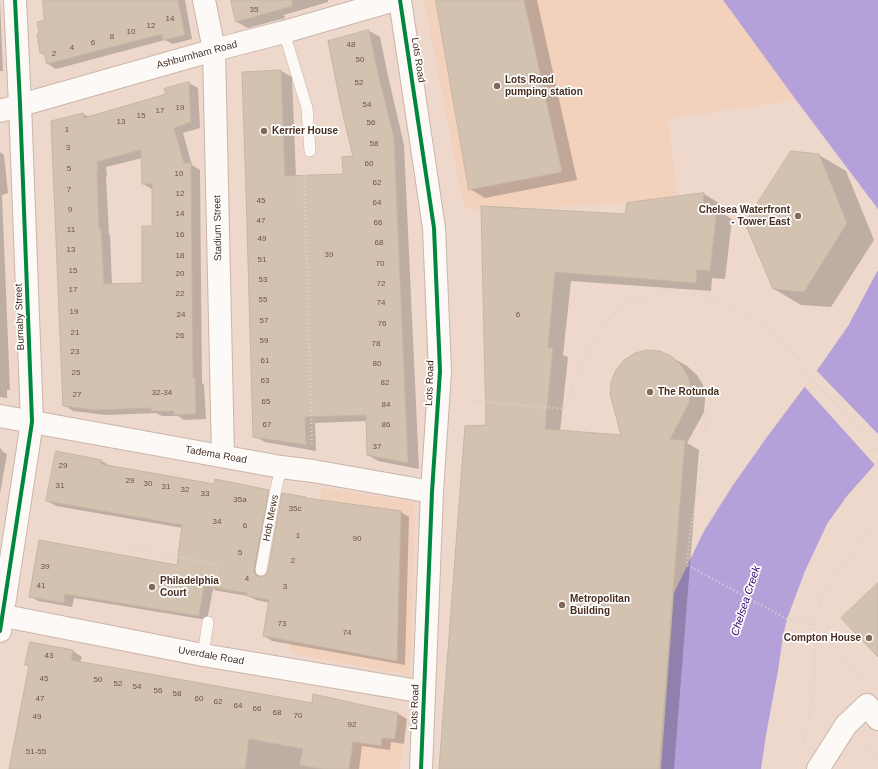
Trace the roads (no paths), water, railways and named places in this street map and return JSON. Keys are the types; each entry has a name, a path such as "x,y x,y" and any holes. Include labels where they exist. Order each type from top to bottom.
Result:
{"street":[{"name":"Burnaby Street","path":"1,621 32,422 15,0"},
{"name":"Stadium Street","path":"204,0 214,50 223,456"},
{"name":"Ashburnham Road","path":"0,111 20,104 395,0"},
{"name":"Lots Road","path":"400,0 434,228 440,371 432,492 421,769"},
{"name":"Tadema Road","path":"0,416 282,467 432,492"},
{"name":"Uverdale Road","path":"1,621 424,692"},
{"path":"818,769 846,725 874,704"}],"lane":[{"path":"284,32 307,108 310,151"},
{"name":"Hob Mews","path":"261,570 274,498 282,467"},
{"path":"203,655 208,622"}],"water":[{"path":"723,0 878,0 878,209 796,100"},
{"name":"Chelsea Creek","path":"878,270 878,461 847,496 827,524 805,571 787,619 783,636 761,769 661,769 674,593 704,531 733,485 848,326"}],"place":[{"name":"Lots Road pumping station","path":"497,86"},
{"name":"Kerrier House","path":"264,131"},
{"name":"Chelsea Waterfront - Tower East","path":"798,216"},
{"name":"The Rotunda","path":"650,392"},
{"name":"Philadelphia Court","path":"152,587"},
{"name":"Metropolitan Building","path":"562,605"},
{"name":"Compton House","path":"869,638"}]}
